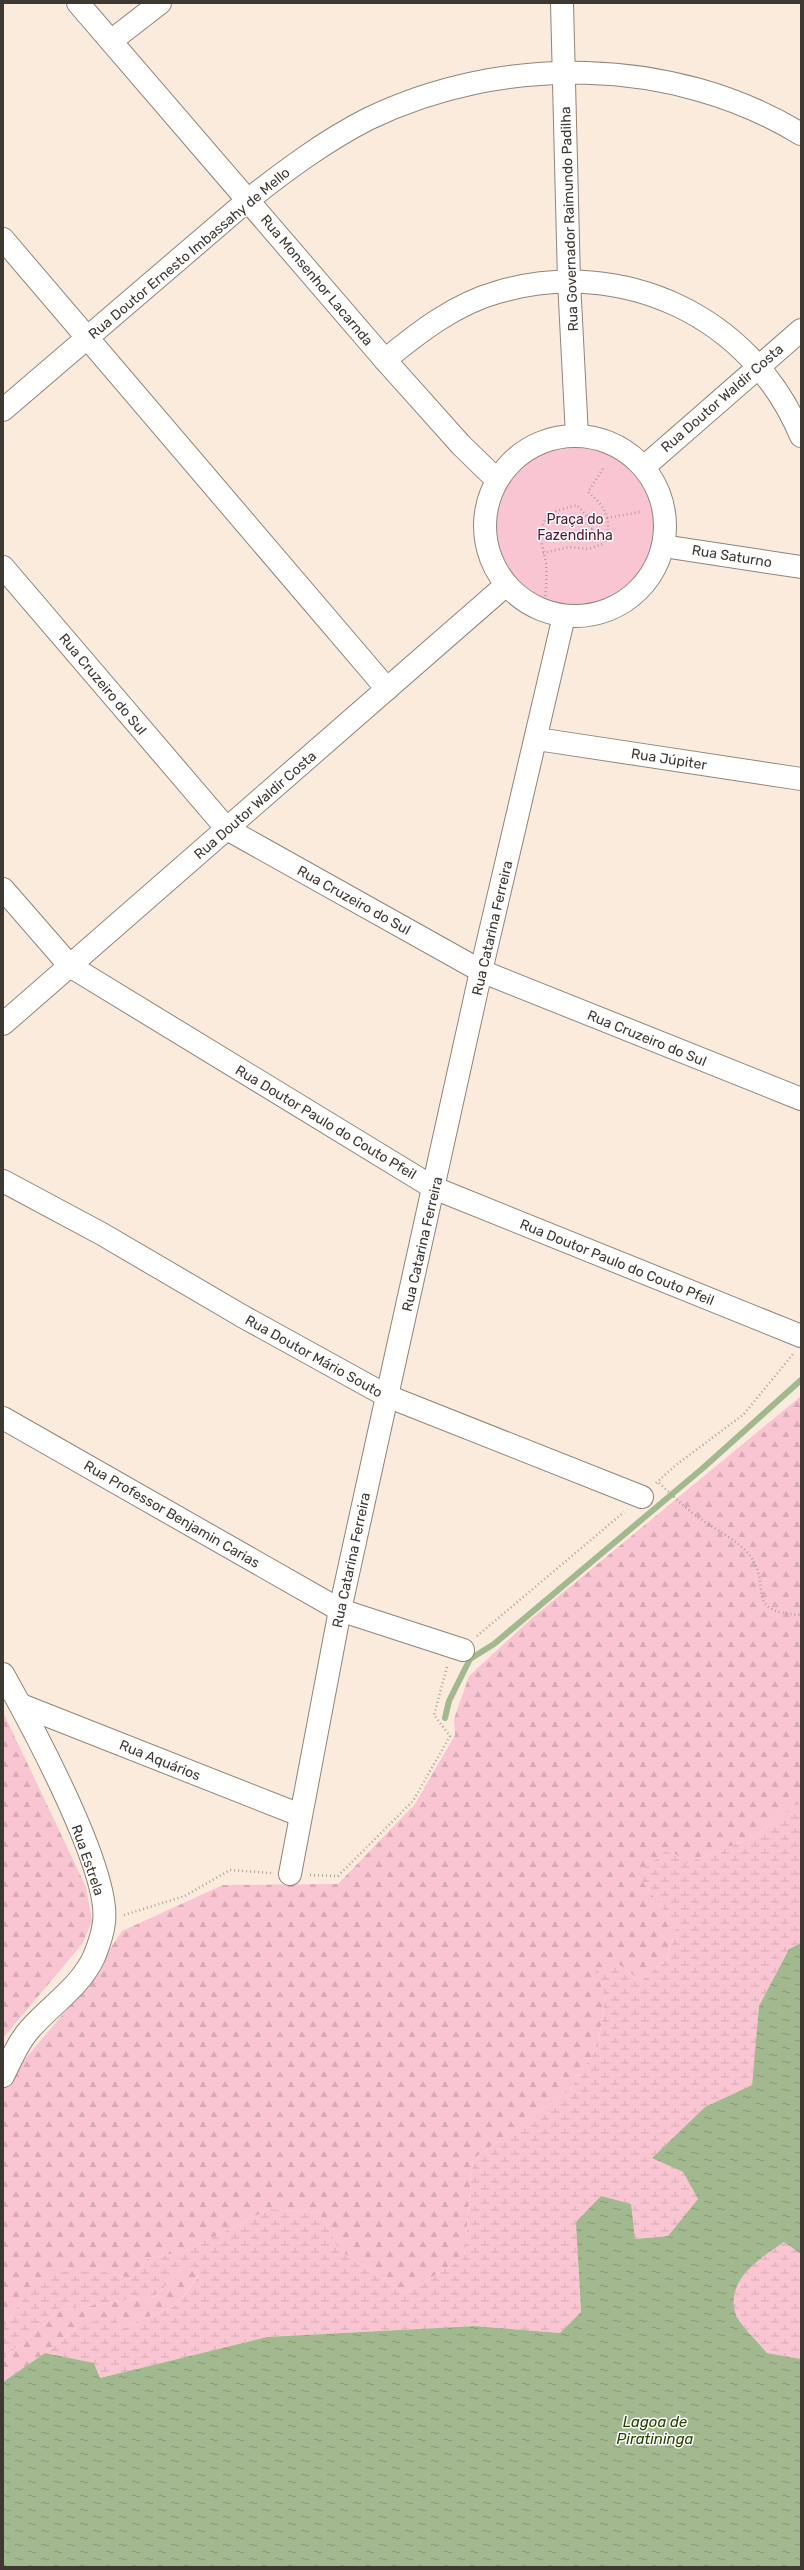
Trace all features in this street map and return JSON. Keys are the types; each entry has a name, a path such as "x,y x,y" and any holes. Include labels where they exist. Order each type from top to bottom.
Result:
{"street":[{"name":"Rua Monsenhor Lacarnda","path":"78,3 385,360 461,445 497,480"},
{"path":"111,40 160,3"},
{"name":"Rua Governador Raimundo Padilha","path":"562,3 565,72 569,281 577,436"},
{"name":"Rua Doutor Ernesto Imbassahy de Mello","path":"3,410 248,200 327,142 369,119 412,100 458,86 504,77 565,72 646,78 692,88 742,105 801,134"},
{"path":"3,239 387,689"},
{"path":"385,360 439,319 467,303 497,292 528,284 569,281 624,286 655,295 684,308 712,324 737,344 759,366 778,392 801,436"},
{"name":"Rua Doutor Waldir Costa","path":"644,467 801,330"},
{"path":"577,436 602,440 614,444 644,467 657,487 664,510 663,546 654,570 646,581 627,600 616,607 591,615 564,616 543,611 517,596 506,585 492,562 485,534 487,506 497,480 512,462 531,447 546,441 577,436"},
{"name":"Rua Saturno","path":"663,546 801,567"},
{"name":"Rua Cruzeiro do Sul","path":"3,567 227,829 481,971 801,1099"},
{"name":"Rua Doutor Waldir Costa","path":"3,1024 506,585"},
{"name":"Rua Catarina Ferreira","path":"290,1874 340,1610 481,971 537,739 564,616"},
{"name":"Rua Júpiter","path":"537,739 801,779"},
{"name":"Rua Doutor Paulo do Couto Pfeil","path":"3,889 70,966 434,1188 801,1336"},
{"name":"Rua Doutor Mário Souto","path":"3,1180 102,1234 242,1316 387,1396 650,1489"},
{"name":"Rua Professor Benjamin Carias","path":"3,1418 340,1610 463,1650"},
{"name":"Rua Estrela","path":"3,1674 21,1705 65,1796 87,1848 100,1887 104,1922 94,1957 77,1983 23,2038 3,2076"},
{"name":"Rua Aquários","path":"21,1705 300,1815"}],"path":[{"path":"543,553 570,547 588,549 603,544 609,531 607,518 603,506 588,492 604,468"},
{"path":"543,611 546,563 543,553 540,526 549,513 577,505 592,522 592,529 580,534 576,533"},
{"path":"607,518 640,512"},
{"path":"650,1489 666,1490 689,1511 747,1552 758,1571 763,1600 767,1608 772,1611 801,1615"},
{"path":"104,1922 185,1896 230,1870 338,1876 413,1801 450,1736 434,1715 449,1661 463,1650"}],"green space":[{"name":"Praça do Fazendinha","path":"575,448 605,454 619,461 631,471 641,483 648,497 654,527 648,557 641,571 631,583 619,593 605,600 575,606 545,600 531,593 519,583 509,571 502,557 496,527 502,497 509,483 519,471 531,461 545,454"},
{"path":"801,1396 801,1801 754,1837 687,1863 637,1874 676,1927 667,1959 641,1981 617,1963 605,1996 598,2046 570,2090 473,2159 464,2258 405,2293 339,2250 320,2213 270,2209 185,2251 147,2259 132,2279 101,2271 21,2302 3,2328 3,2085 79,1995 122,1931 223,1885 338,1884 415,1804 455,1735 454,1719 469,1676 531,1619"},
{"path":"3,1712 86,1887 92,1921 83,1943 3,2038"},
{"path":"801,1801 801,1943 789,1949 759,2006 752,2085 705,2107 652,2158 683,2172 698,2199 668,2236 634,2239 578,2265 581,2312 560,2333 475,2326 267,2337 100,2378 94,2363 45,2353 76,2328 113,2315 121,2329 178,2304 199,2275 184,2266 156,2296 60,2310 3,2359 3,2328 21,2302 53,2272 101,2271 132,2279 147,2259 185,2251 270,2209 320,2213 339,2250 405,2293 464,2258 473,2159 570,2090 598,2046 605,1996 595,1971 617,1963 641,1981 667,1959 676,1927 637,1874 669,1849 687,1863 754,1837"},
{"path":"784,2242 801,2254 801,2359 767,2353 738,2319 734,2302 735,2291 747,2271 765,2255"},
{"path":"184,2266 199,2274 178,2304 121,2329 76,2328 45,2353 3,2382 3,2359 60,2310 156,2296"}],"water":[{"name":"Lagoa de Piratininga","path":"801,1943 801,2254 784,2242 765,2255 747,2271 740,2281 735,2291 734,2302 738,2319 767,2353 801,2359 801,2567 3,2567 3,2382 45,2353 94,2363 100,2378 267,2337 475,2326 560,2333 581,2312 576,2222 601,2196 631,2204 635,2239 668,2236 698,2199 683,2172 652,2158 705,2107 752,2085 759,2006 789,1949"}],"waterway":[{"path":"445,1718 449,1701 470,1659 494,1644 703,1468 801,1380"}]}
